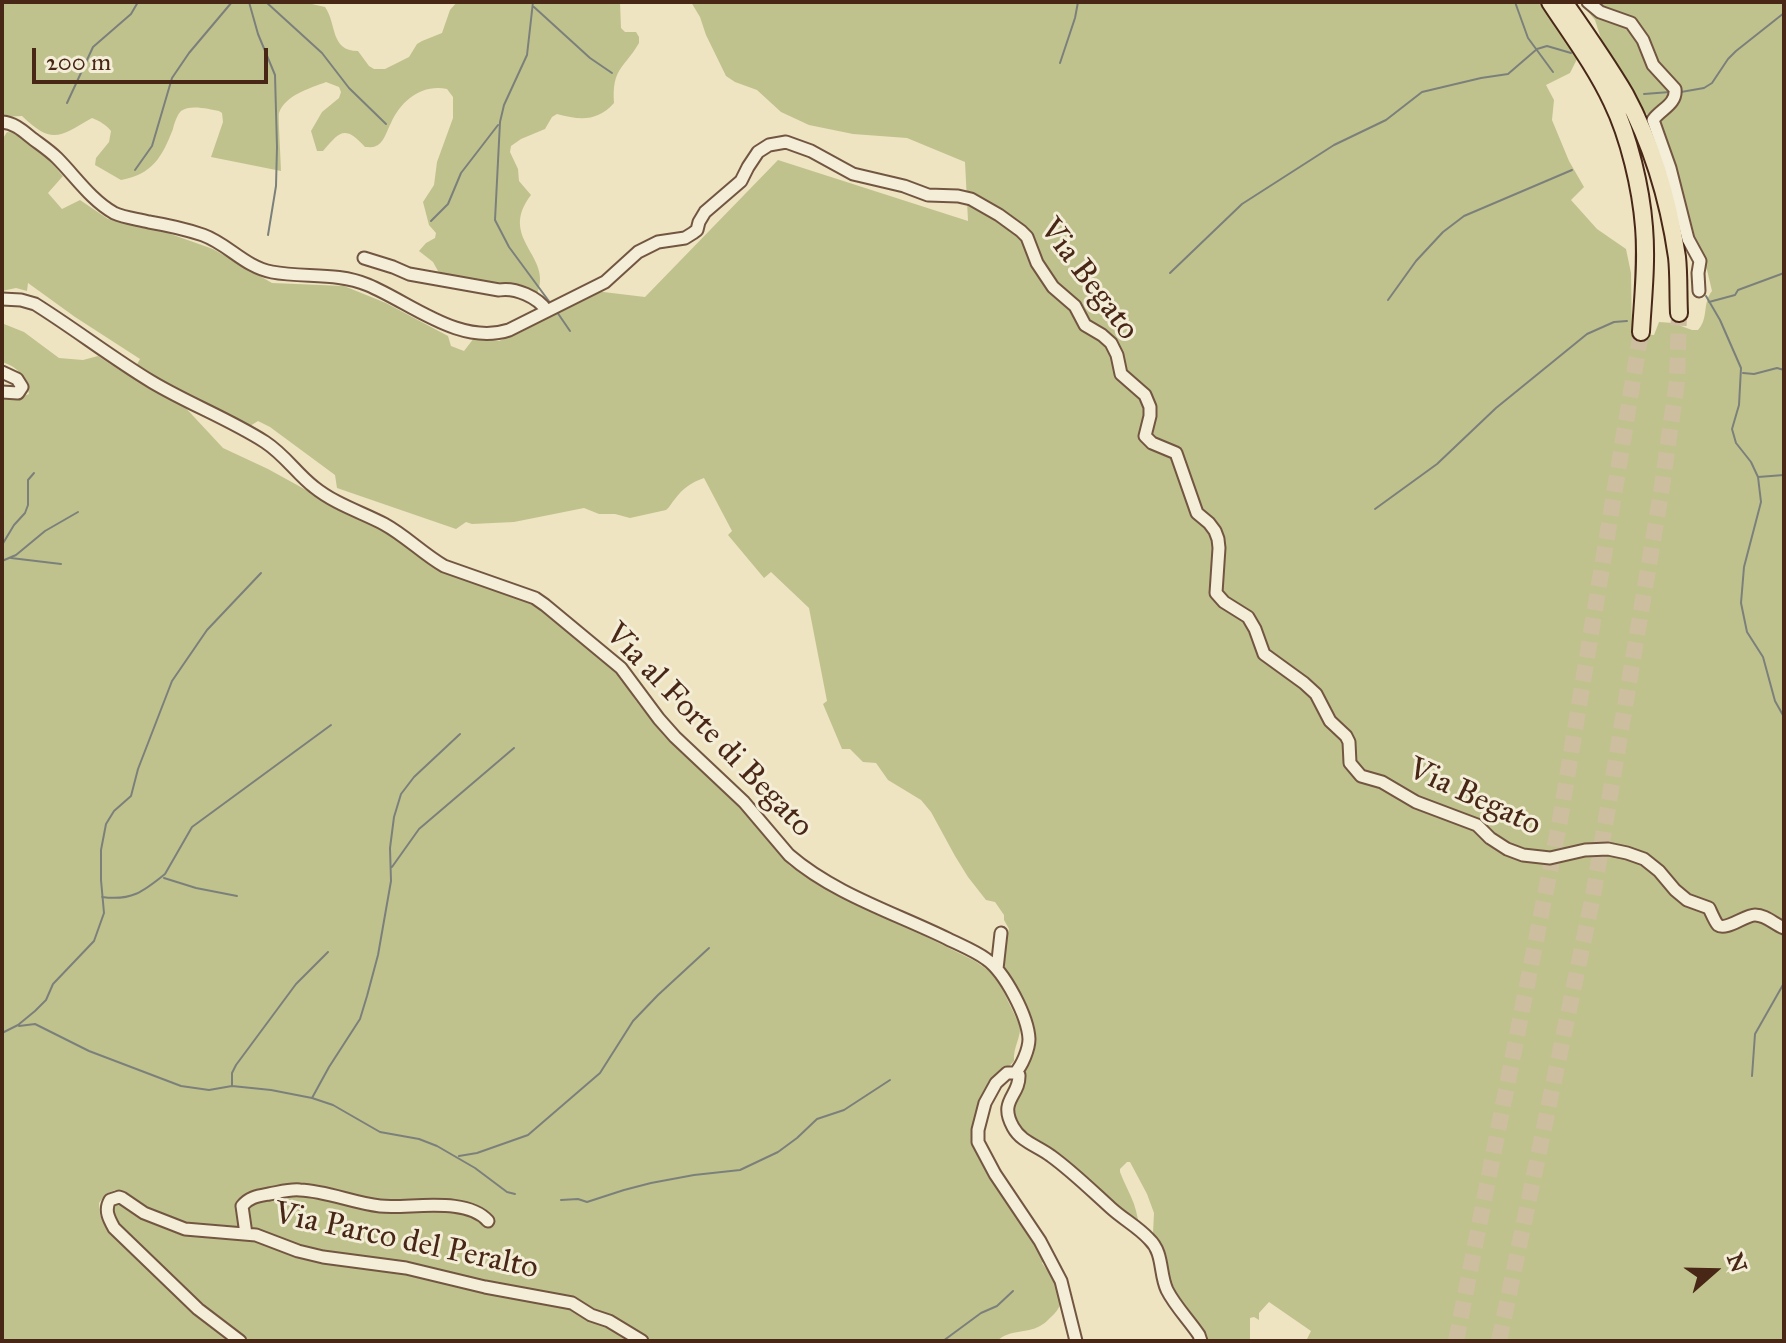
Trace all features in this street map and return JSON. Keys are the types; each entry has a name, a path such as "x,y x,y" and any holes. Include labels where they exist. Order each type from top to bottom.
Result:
{"highway":[{"path":"1550,2 1613,103 1628,144 1644,226 1641,332"},
{"path":"1564,2 1607,65 1646,139 1671,224 1677,260 1679,313"}],"street":[{"path":"1588,2 1600,12 1631,23 1643,40 1653,65 1675,89 1673,101 1653,120 1670,168 1688,239 1700,261 1699,291"},
{"path":"2,122 16,125 45,148 98,202 115,213 202,234 262,270 353,279 439,322 482,333 498,334 547,311 507,288 499,290 409,274 364,258"},
{"name":"Via Begato","path":"547,311 605,282 638,252 658,242 685,238 693,233 705,212 738,185 754,157 769,145 791,143 853,174 928,195 971,199 999,215 1027,237 1037,263 1053,287 1075,306 1085,325 1111,343 1121,374 1145,395 1150,407 1145,436 1152,443 1176,453 1197,513 1215,531 1219,548 1216,593 1248,617 1264,654 1316,694 1330,721 1346,736 1350,763 1361,776 1382,782 1416,802 1477,825 1490,838 1523,855 1550,858 1585,850 1608,849 1644,859 1687,900 1709,908 1722,927 1751,915 1764,916 1784,928"},
{"name":"Via al Forte di Begato","path":"2,299 35,304 155,384 264,441 281,453 319,491 384,524 444,566 535,598 621,668 675,737 727,784 800,864 844,890 987,959 1009,986 1025,1021 1030,1042 1021,1067 1015,1073"},
{"path":"2,372 17,379 22,387 18,393 2,392"},
{"path":"997,969 1001,933"},
{"path":"1076,1341 1061,1281 1040,1241 995,1174 978,1142 985,1103 996,1083 1007,1073 1019,1075 1019,1082 1007,1107 1013,1128 1022,1138 1068,1169 1112,1210 1152,1241 1167,1289 1201,1341"},
{"name":"Via Parco del Peralto","path":"246,1234 242,1206 247,1200 289,1190 336,1195 350,1204 465,1208 488,1221"},
{"name":"Via Parco del Peralto","path":"240,1341 198,1309 114,1228 108,1218 107,1204 110,1200 119,1197 144,1213 185,1229 256,1235 323,1257 406,1268 572,1303 642,1341"},
{"name":"Via Parco del Peralto","path":"554,1287 559,1295 556,1301"}],"green space":[{"path":"2,2 303,2 325,7 338,42 349,50 358,51 374,69 385,69 409,57 417,44 442,33 450,10 457,2 620,2 621,28 625,32 636,32 639,43 617,76 614,103 608,109 588,118 557,114 545,129 511,146 519,181 531,195 522,210 520,224 522,236 538,269 540,281 537,294 443,274 419,251 435,238 436,233 429,225 423,202 434,185 437,162 453,118 453,97 447,89 429,89 406,101 376,146 365,147 343,133 323,151 317,151 311,131 322,112 339,98 339,87 326,82 299,93 287,101 279,113 281,171 211,157 223,122 222,113 200,108 185,109 178,115 165,148 155,163 141,173 121,180 95,165 96,158 109,142 111,131 98,120 92,118 72,130 49,135 22,116 2,117"},
{"path":"691,2 1538,2 1577,59 1570,73 1546,85 1554,100 1552,120 1584,187 1571,200 1597,229 1626,249 1631,273 1632,333 1654,335 1659,322 1698,330 1712,291 1659,123 1636,106 1601,39 1595,20 1580,2 1784,2 1784,1341 1306,1341 1311,1331 1269,1302 1259,1313 1259,1320 1250,1318 1250,1341 1205,1341 1171,1292 1165,1264 1153,1233 1154,1213 1130,1162 1120,1172 1134,1204 1141,1231 1024,1131 1016,1129 1011,1113 1035,1045 1001,966 1001,950 1009,929 1004,915 995,902 986,900 968,877 921,800 888,780 876,763 863,762 850,749 842,749 823,704 827,701 809,608 771,572 764,578 728,535 732,531 704,478 684,489 666,510 630,518 599,514 584,508 514,522 466,522 456,529 337,488 335,475 270,427 258,421 250,426 135,368 140,359 28,283 27,291 16,288 2,291 2,140 7,132 31,142 63,176 48,193 62,209 80,200 108,219 148,226 213,249 272,283 344,286 386,303 448,336 451,346 464,351 474,338 499,341 595,291 645,297 778,160 968,221 965,162 907,138 853,134 809,125 781,112 757,90 726,76"},
{"path":"4,324 24,332 59,358 83,360 98,356 182,404 223,448 381,527 412,546 529,600 618,673 664,736 735,801 790,866 975,961 996,976 1020,1030 1014,1061 978,1106 973,1139 1046,1258 1042,1263 1060,1290 1061,1303 1050,1318 1035,1328 1007,1335 997,1341 250,1341 200,1305 123,1231 114,1215 114,1206 126,1197 115,1190 106,1194 99,1203 100,1215 107,1229 230,1341 2,1341 2,399 13,400 29,394 21,374 2,362"}],"waterway":[{"path":"67,103 93,47 131,14 138,2"},
{"path":"135,170 152,146 172,78 232,2"},
{"path":"249,2 275,75 276,186 268,235"},
{"path":"266,2 322,53 349,88 386,124"},
{"path":"533,2 527,55 504,105 500,122 495,220 509,247 551,304"},
{"path":"1060,63 1078,2"},
{"path":"1515,2 1528,38 1553,72"},
{"path":"534,7 590,58 612,73"},
{"path":"1681,92 1704,88 1712,83 1736,51 1784,13"},
{"path":"1170,273 1242,204 1334,145 1386,120 1422,92 1508,74 1537,49 1547,46 1571,53"},
{"path":"1644,94 1670,92"},
{"path":"431,221 448,204 461,173 498,125"},
{"path":"1388,300 1416,261 1443,232 1464,216 1572,170"},
{"path":"1709,302 1735,295 1738,290 1784,273"},
{"path":"1706,296 1741,368 1739,405 1732,429 1736,443 1758,477 1761,502 1744,567 1741,603 1747,632 1763,657 1775,701 1784,717"},
{"path":"557,312 570,331"},
{"path":"1375,509 1437,464 1496,408 1587,334 1614,322 1627,321"},
{"path":"1743,373 1754,374 1777,368 1784,370"},
{"path":"2,545 25,513 28,480 34,473"},
{"path":"1758,477 1784,475"},
{"path":"2,561 16,555 45,531 78,512"},
{"path":"11,558 61,564"},
{"path":"2,1033 35,1011 46,1000 53,984 94,941 104,913 101,850 106,824 114,811 131,796 138,769 172,681 207,630 261,573"},
{"path":"102,897 121,898 150,886 165,874 192,827 331,725"},
{"path":"312,1098 360,1019 367,996 391,881 390,848 401,794 414,777 460,734"},
{"path":"392,867 419,829 514,748"},
{"path":"164,878 237,896"},
{"path":"459,1156 528,1135 600,1073 633,1021 709,948"},
{"path":"232,1085 236,1065 296,984 328,952"},
{"path":"1752,1076 1755,1034 1784,983"},
{"path":"19,1026 35,1024 89,1051 181,1086 209,1090 232,1086 271,1090 333,1105 380,1132 419,1139 437,1146 475,1168 507,1192 515,1194"},
{"path":"561,1200 587,1202 651,1183 740,1170 778,1152 817,1119 844,1110 890,1080"},
{"path":"943,1341 981,1313 997,1306 1013,1291"}],"tunnel":[{"path":"1499,1341 1593,896 1661,493 1677,382 1679,313"},
{"path":"1456,1341 1560,820 1641,332"}]}
